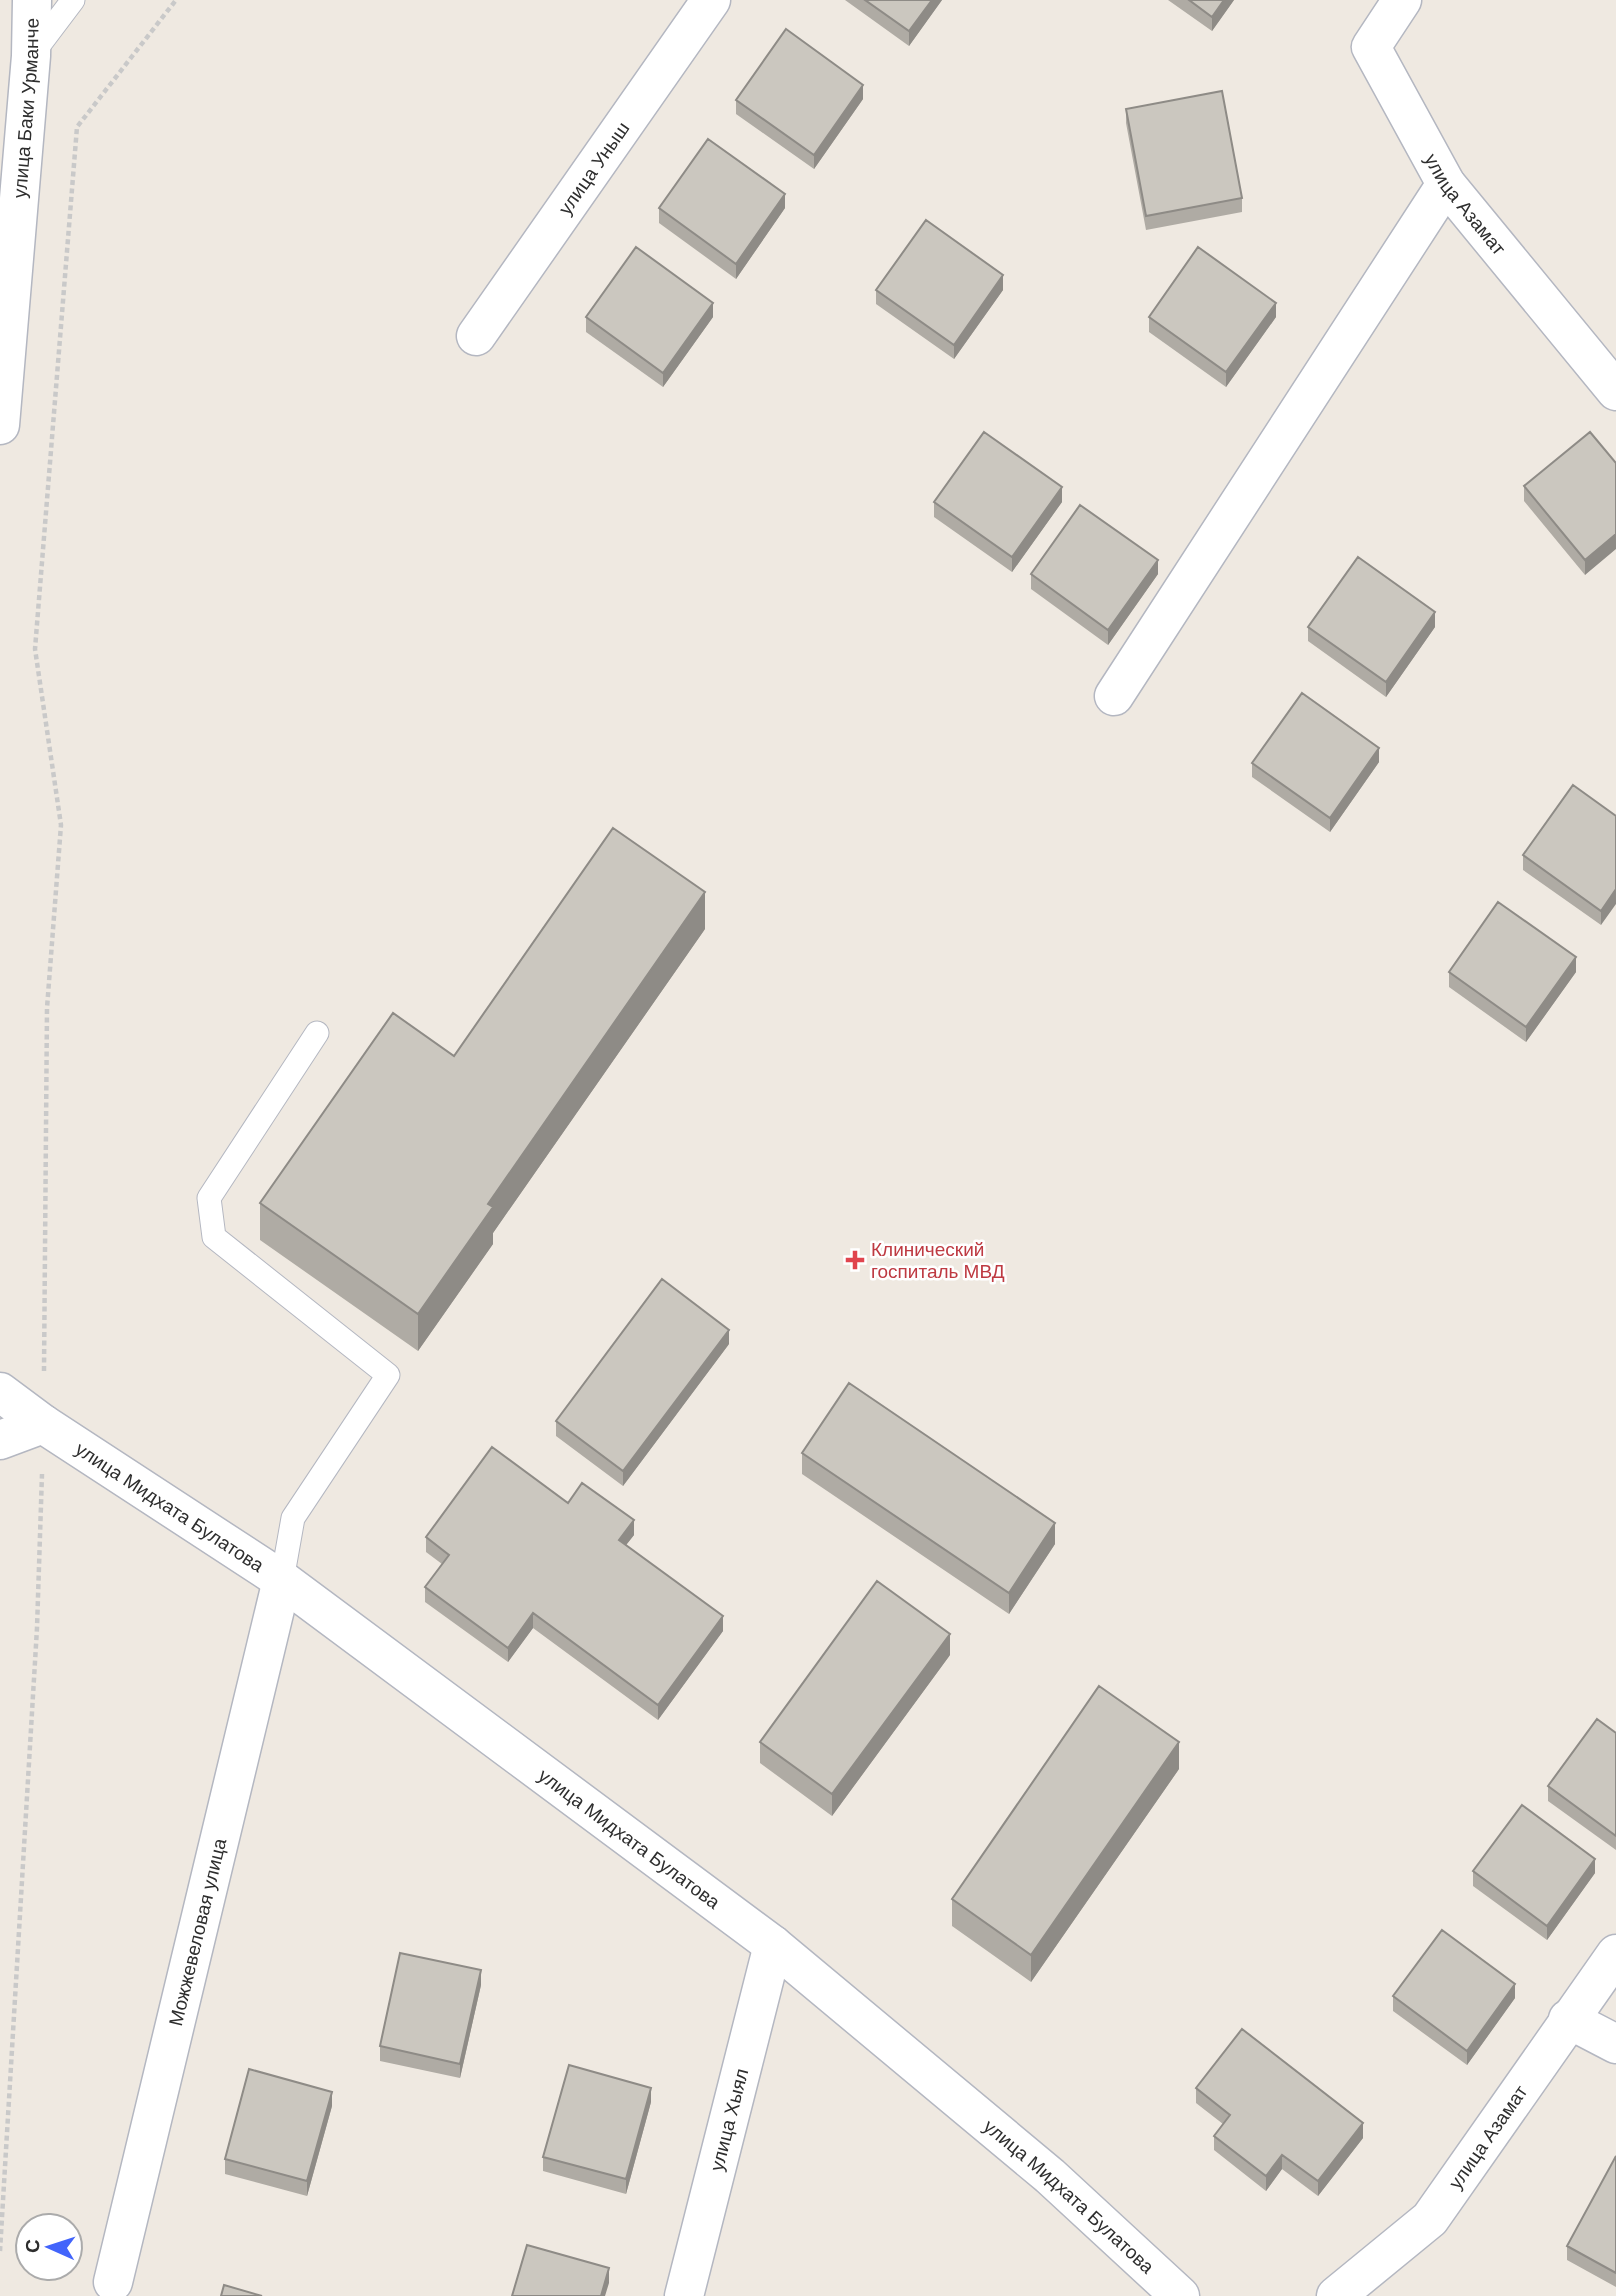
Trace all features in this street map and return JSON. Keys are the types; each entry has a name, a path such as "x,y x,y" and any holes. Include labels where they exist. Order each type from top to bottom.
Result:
{"street":[{"name":"улица Баки Урманче","path":"0,425 31,56 32,0"},
{"name":"улица Уныш","path":"476,336 711,0"},
{"name":"улица Азамат","path":"1402,0 1371,47 1446,184 1616,391"},
{"path":"1114,696 1446,184"},
{"name":"улица Мидхата Булатова","path":"0,1392 43,1424 282,1580 773,1944 1050,2176 1180,2296"},
{"path":"0,1440 43,1424"},
{"name":"Можжевеловая улица","path":"113,2282 282,1580"},
{"name":"улица Хыял","path":"684,2296 773,1944"},
{"name":"улица Азамат","path":"1336,2296 1430,2219 1616,1954"},
{"path":"1568,2019 1616,2044"}],"lane":[{"path":"31,56 73,0"},
{"path":"282,1580 293,1518 388,1375 214,1237 209,1198 317,1033"}],"path":[{"path":"0,2251 37,1628 43,1424 47,1008 61,825 35,649 77,127 176,0"}],"building":[{"path":"865,0 932,0 909,31"},
{"path":"1189,0 1224,0 1212,17"},
{"path":"786,29 863,85 814,155 736,100"},
{"path":"1222,91 1242,198 1146,216 1126,109"},
{"path":"708,139 785,194 736,264 659,208"},
{"path":"926,220 1003,275 954,345 876,290"},
{"path":"636,247 713,303 663,373 586,317"},
{"path":"1198,247 1276,303 1226,372 1149,317"},
{"path":"984,432 1062,487 1012,557 934,502"},
{"path":"1590,432 1616,463 1616,534 1585,560 1524,486"},
{"path":"1080,505 1158,560 1108,630 1031,574"},
{"path":"1358,557 1435,612 1386,682 1308,627"},
{"path":"1302,693 1379,748 1330,818 1252,763"},
{"path":"1573,785 1616,816 1616,889 1601,911 1523,855"},
{"path":"613,828 705,892 488,1204 493,1207 418,1314 260,1203 393,1013 454,1056"},
{"path":"1498,902 1576,957 1526,1027 1449,972"},
{"path":"662,1279 729,1330 623,1471 556,1421"},
{"path":"849,1383 1055,1523 1009,1593 802,1453"},
{"path":"492,1447 568,1503 582,1483 634,1520 619,1540 723,1616 658,1705 533,1613 508,1648 425,1587 449,1555 426,1537"},
{"path":"877,1581 950,1634 832,1794 760,1742"},
{"path":"1099,1686 1179,1742 1031,1955 952,1899"},
{"path":"1597,1719 1616,1733 1616,1836 1548,1786"},
{"path":"1522,1805 1595,1859 1547,1926 1473,1871"},
{"path":"1442,1930 1515,1984 1467,2051 1393,1996"},
{"path":"400,1953 481,1970 460,2064 380,2046"},
{"path":"1242,2029 1363,2123 1318,2181 1282,2155 1266,2176 1214,2136 1230,2115 1196,2088"},
{"path":"569,2065 651,2088 626,2179 543,2157"},
{"path":"249,2069 332,2092 307,2181 225,2159"},
{"path":"1616,2156 1616,2273 1567,2246"},
{"path":"527,2245 609,2268 601,2296 512,2296"},
{"path":"224,2285 262,2296 221,2296"}],"place":[{"name":"Клинический госпиталь МВД","path":"855,1260"}]}
